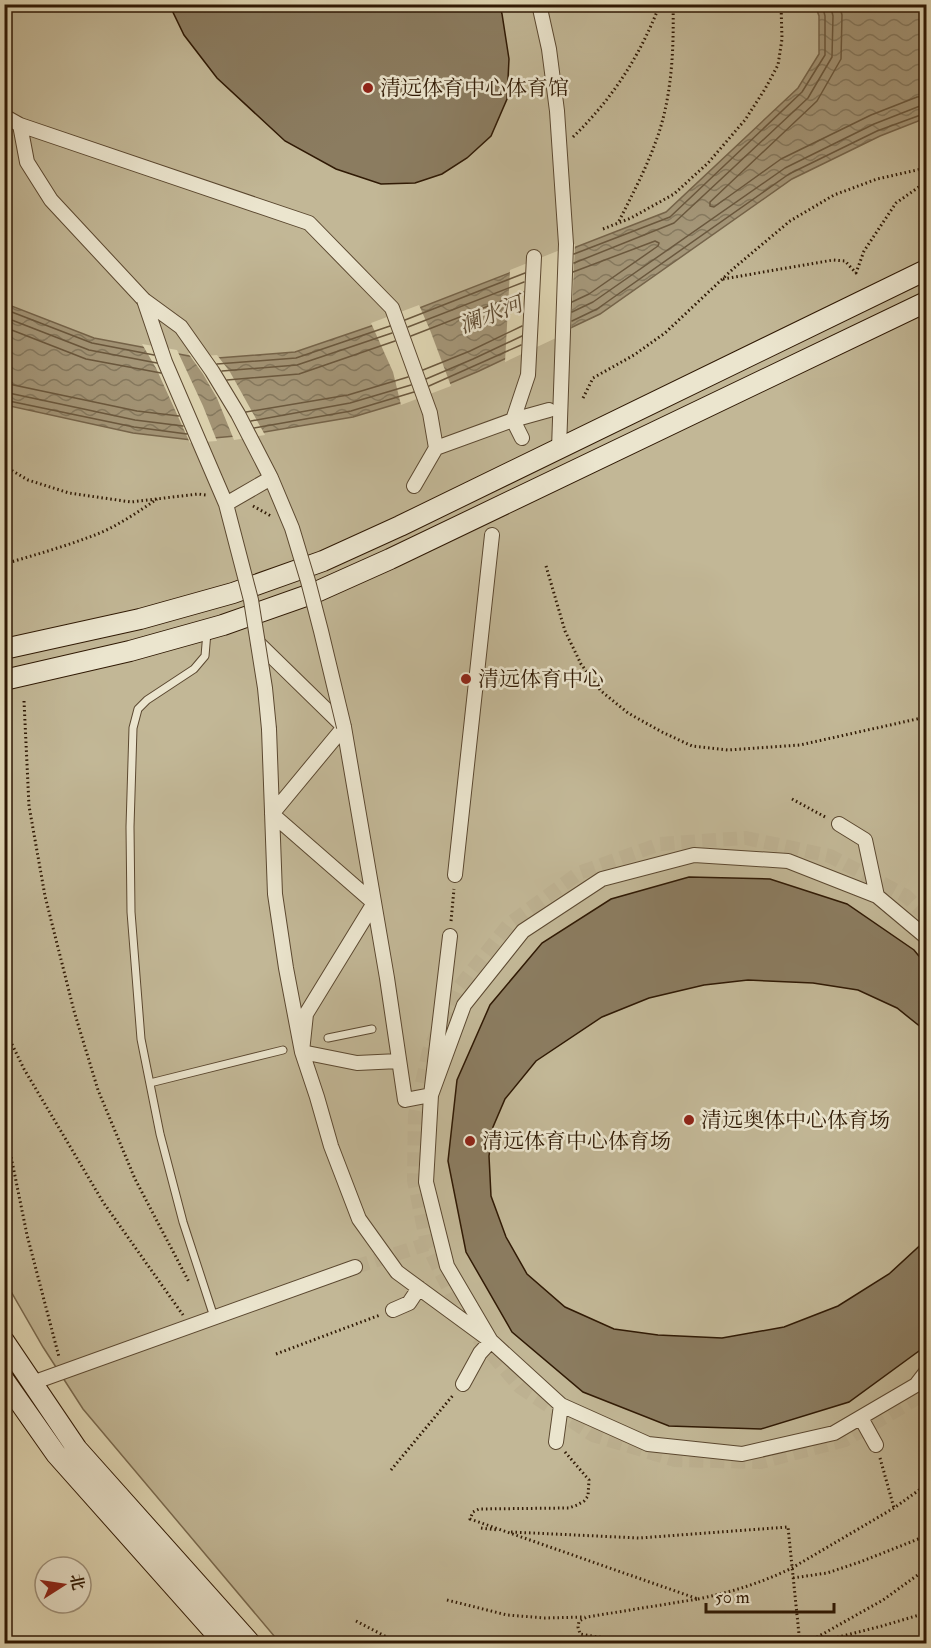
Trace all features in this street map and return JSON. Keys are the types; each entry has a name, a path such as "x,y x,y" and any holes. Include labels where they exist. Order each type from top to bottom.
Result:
{"street":[{"path":"539,4 549,49 557,111 566,244 559,449"},
{"path":"4,116 20,125 309,224 392,308 430,413 436,448 414,486"},
{"path":"20,125 27,162 51,200 144,300 181,327 212,371 238,414 271,478 292,528 308,581 344,727 387,978 405,1100 431,1095"},
{"path":"522,438 513,420 528,375 534,257"},
{"path":"4,650 140,619 233,592 324,561 927,270"},
{"path":"144,300 165,362 226,504 251,600 266,688 275,894 286,968 302,1052 331,1146 358,1219 397,1272 491,1341 561,1405 648,1444 742,1454 834,1433 916,1385 927,1372"},
{"path":"4,680 130,651 207,629 314,593 390,559 927,302"},
{"path":"436,448 513,420 549,410"},
{"path":"226,504 271,478"},
{"path":"455,875 492,535"},
{"path":"258,643 344,727"},
{"path":"272,814 344,727"},
{"path":"272,814 374,903"},
{"path":"839,824 865,840 877,896"},
{"path":"431,1095 464,1005 523,931 602,879 694,855 788,861 877,896 927,938"},
{"path":"302,1052 306,1014 374,903"},
{"path":"450,936 431,1095 426,1182 447,1266 491,1341"},
{"path":"302,1052 357,1064 399,1061"},
{"path":"32,1383 355,1267"},
{"path":"393,1310 410,1303 419,1288"},
{"path":"4,1341 77,1449 251,1644"},
{"path":"463,1384 480,1353 491,1341"},
{"path":"4,1380 56,1454 225,1644"},
{"path":"556,1442 561,1405"},
{"path":"861,1418 876,1445"}],"lane":[{"path":"207,629 205,656 194,669 147,700 138,709 134,728 130,827 131,912 141,1039 160,1134 183,1221 214,1317"},
{"path":"328,1038 372,1029"},
{"path":"150,1083 283,1050"}],"path":[{"path":"569,140 592,118 627,72 651,28 660,4"},
{"path":"619,223 657,139 674,50 673,4"},
{"path":"603,229 631,218 674,194 708,163 745,120 778,65 782,39 781,4"},
{"path":"583,398 593,378 634,355 665,333 790,221 834,195 877,179 927,168"},
{"path":"722,280 833,260 845,261 856,273 864,251 896,203 927,182"},
{"path":"4,466 28,480 69,493 132,502 198,494 210,496"},
{"path":"4,564 97,534 157,499"},
{"path":"244,502 262,510 279,522"},
{"path":"546,566 565,631 581,664 601,691 628,713 692,746 728,750 800,745 927,717"},
{"path":"24,701 29,806 45,896 74,1011 98,1090 135,1179 192,1288"},
{"path":"792,799 839,824"},
{"path":"450,936 455,875"},
{"path":"4,1028 24,1069 102,1202 191,1326"},
{"path":"4,1122 27,1234 59,1358"},
{"path":"276,1354 393,1310"},
{"path":"391,1470 463,1384"},
{"path":"556,1442 589,1480 588,1496 584,1501 568,1508 479,1509 473,1512 470,1519 698,1599"},
{"path":"876,1445 894,1508"},
{"path":"447,1600 507,1615 545,1618 587,1617 734,1592 792,1568 894,1508 927,1485"},
{"path":"481,1528 507,1532 639,1538 788,1527 800,1644"},
{"path":"793,1578 827,1573 927,1536"},
{"path":"805,1644 883,1600 927,1569"},
{"path":"811,1644 927,1612"},
{"path":"587,1617 579,1621 580,1634 642,1644"},
{"path":"357,1621 400,1644"}],"shaded area":[{"name":"清远体育中心","path":"4,5 861,5 926,78 926,1643 280,1643 83,1409 43,1347 5,1281"}],"water":[{"name":"澜水河","path":"815,5 926,5 926,118 880,136 792,179 600,314 479,371 413,399 353,417 246,435 192,440 133,433 5,405 4,303 94,338 205,359 295,352 386,321 666,212 798,88 819,54 819,16"}],"pier":[{"path":"575,244 571,331 505,362 510,270"},
{"path":"419,305 451,386 401,405 393,372 371,323"},
{"path":"142,344 177,350 217,441 190,443 156,368"},
{"path":"188,353 205,356 217,355 230,372 265,435 234,440 217,398"}],"building":[{"name":"清远体育中心体育馆","path":"169,4 499,4 509,59 507,99 491,136 467,158 442,174 415,183 381,184 336,169 285,141 217,78 184,35"},
{"name":"清远体育中心体育场","path":"689,877 770,879 847,904 914,950 927,966 927,1032 897,1008 858,990 813,983 748,980 704,985 649,998 602,1017 536,1061 505,1099 493,1127 489,1156 491,1196 506,1237 527,1274 565,1307 614,1329 658,1335 722,1338 784,1327 838,1306 889,1274 927,1239 927,1343 923,1348 849,1402 761,1429 669,1426 583,1392 512,1332 466,1252 448,1161 457,1080 490,1005 542,943 611,899"}],"tunnel":[{"path":"466,1324 427,1244 414,1180 415,1115 429,1051 456,991 509,924 579,873 660,844 746,838 830,856 906,896 926,916"},
{"path":"355,1267 427,1244"},
{"path":"478,1338 520,1387 593,1435 675,1460 761,1462 845,1440 919,1397 926,1389"}],"place":[{"name":"清远体育中心体育馆","path":"368,88"},
{"name":"清远体育中心","path":"466,679"},
{"name":"清远奥体中心体育场","path":"689,1120"},
{"name":"清远体育中心体育场","path":"470,1141"}]}
